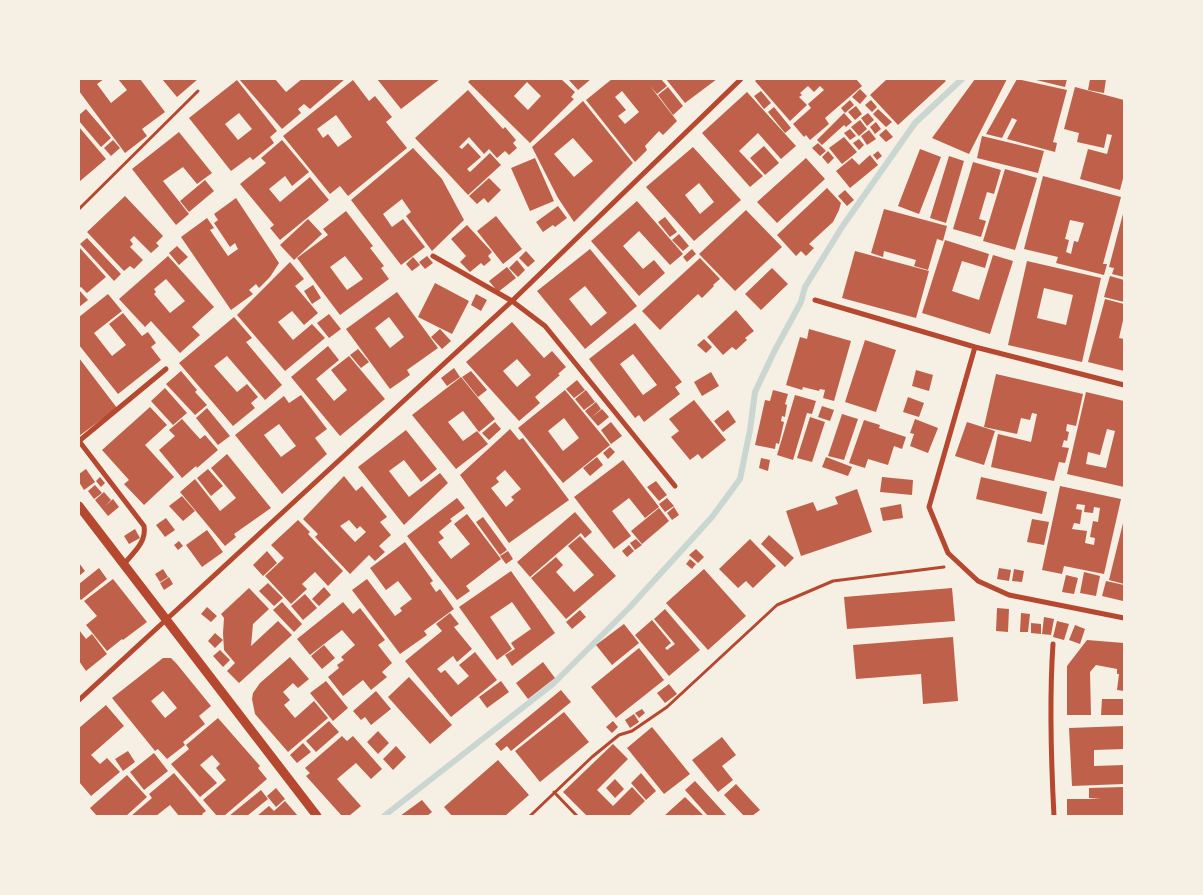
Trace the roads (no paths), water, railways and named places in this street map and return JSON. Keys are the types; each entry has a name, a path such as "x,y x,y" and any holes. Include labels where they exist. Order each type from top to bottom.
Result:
{"street":[{"path":"79,700 512,301 741,79"},
{"path":"433,256 512,301 545,326 675,486"},
{"path":"815,300 975,347 1124,385"},
{"path":"975,347 929,507 948,553 978,581 1009,595 1124,618"},
{"path":"124,564 143,540 144,526 79,441 166,369"},
{"path":"79,506 317,816"},
{"path":"1053,644 1051,760 1054,816"}],"waterway":[{"path":"384,816 553,684 630,607 712,517 740,479 750,430 755,392 801,302 805,287 842,227 915,123 962,79"}]}
